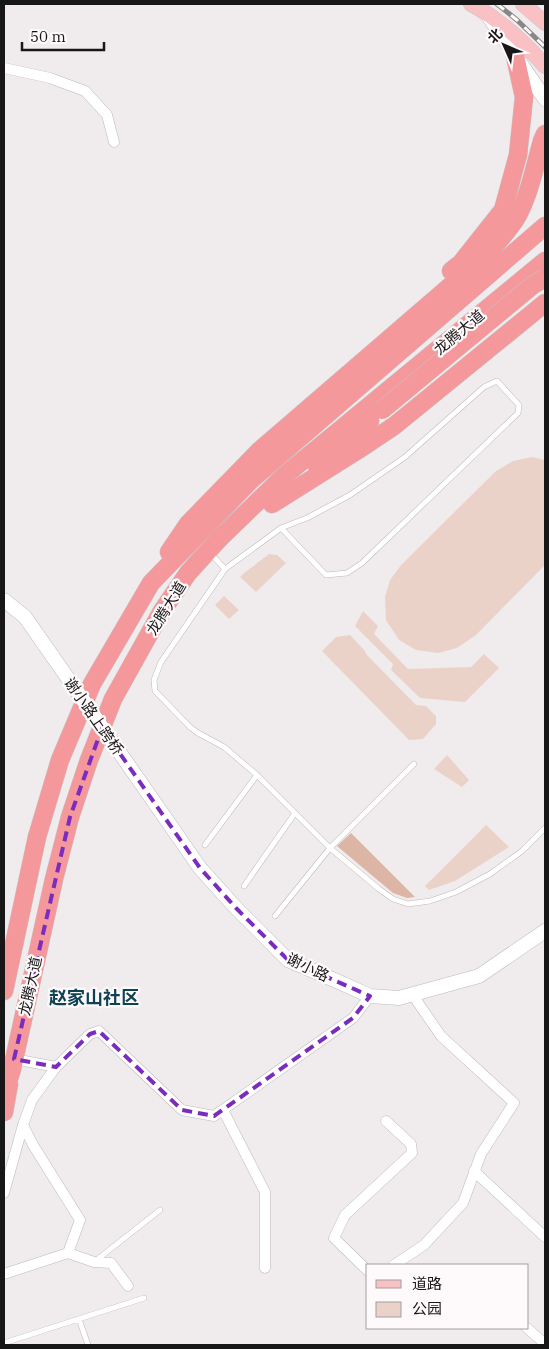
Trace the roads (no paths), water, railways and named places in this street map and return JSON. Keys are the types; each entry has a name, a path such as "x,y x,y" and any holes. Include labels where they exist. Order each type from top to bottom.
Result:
{"highway":[{"path":"209,502 272,427 462,262 503,210 518,155 524,98 515,56"},
{"path":"151,582 164,558 188,524 259,451 484,257 502,237 517,215 528,189 545,134"},
{"name":"龙腾大道","path":"4,991 37,837 60,760 92,684 151,582 252,480 527,242 543,223"},
{"name":"龙腾大道","path":"4,1095 13,1064 54,879 70,817 89,760 113,699 162,611 188,573 213,545 284,476 545,261"},
{"path":"272,504 382,410 533,285 545,278"},
{"path":"213,545 272,504 394,426 545,303"},
{"path":"209,502 252,480"},
{"path":"4,1112 13,1064"}],"main road":[{"path":"470,4 486,12 511,32 541,61"},
{"path":"523,4 545,23"}],"street":[{"path":"486,12 545,99"},
{"path":"4,68 50,78 85,91 107,115 114,142"},
{"name":"谢小路上跨桥","path":"4,600 24,617 136,776"},
{"name":"谢小路","path":"136,776 200,868 236,908 288,960 370,996 399,998 479,976 545,931"},
{"path":"408,1262 463,1203 481,1154 514,1103 441,1036 412,994"},
{"path":"4,1193 32,1100 56,1067 90,1034 98,1031 182,1110 214,1116 353,1018 370,996"},
{"path":"13,1064 56,1067"},
{"path":"223,1110 265,1192 265,1268"},
{"path":"366,1269 334,1238 345,1215 412,1153 411,1144 386,1121"},
{"path":"24,1125 33,1144 80,1220 68,1253"},
{"path":"474,1171 545,1238"},
{"path":"4,1274 68,1253 94,1262 111,1263 128,1286"},
{"path":"528,1329 545,1344"}],"lane":[{"path":"281,528 326,575 347,573 362,563 518,413 519,405 497,381 484,387 405,457 350,495 307,518 281,528 225,569 161,662 154,680 154,686 155,691 190,727 224,747 257,774 330,848 393,899 408,904 430,901 456,892 490,874 522,851 545,828"},
{"path":"213,545 225,569"},
{"path":"275,916 330,848 414,764"},
{"path":"205,845 257,774"},
{"path":"244,886 295,813"},
{"path":"94,1262 160,1210"},
{"path":"4,1343 144,1298"},
{"path":"79,1319 88,1345"}],"railway":[{"path":"497,4 545,47"}],"district":[{"name":"赵家山社区","path":"94,997"}]}
